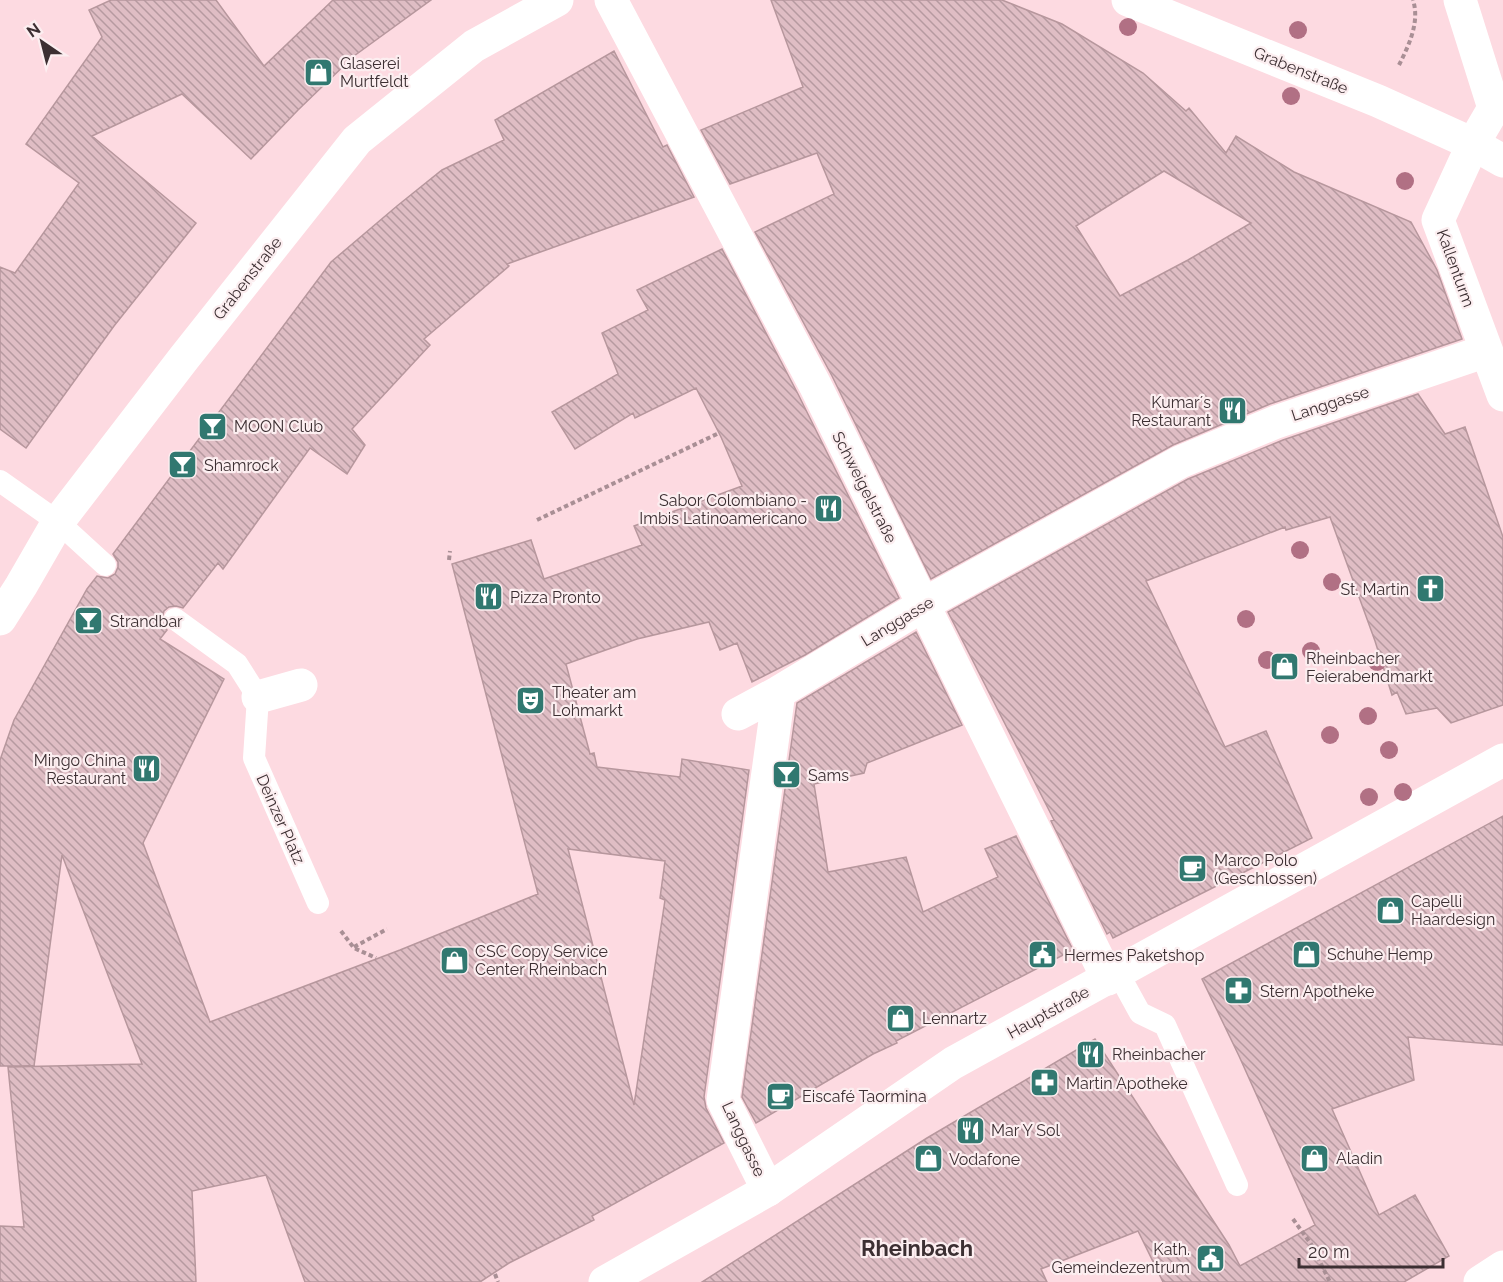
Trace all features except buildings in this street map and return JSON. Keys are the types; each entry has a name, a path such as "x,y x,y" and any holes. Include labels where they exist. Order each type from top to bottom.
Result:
{"street":[{"name":"Grabenstraße","path":"0,619 58,522 184,358 357,140 474,46 557,0"},
{"name":"Schweigelstraße","path":"611,0 815,385 1113,976"},
{"name":"Grabenstraße","path":"1128,0 1378,101 1473,144 1503,161"},
{"name":"Kallenturm","path":"1460,0 1494,108 1473,144 1438,220 1503,395"},
{"name":"Langgasse","path":"768,1190 723,1100 779,692 924,605 1180,462 1276,422 1486,351"},
{"path":"258,697 301,685"},
{"path":"738,714 779,692"},
{"name":"Hauptstraße","path":"605,1282 768,1190 953,1063 1503,760"},
{"path":"1480,1282 1503,1267"}],"lane":[{"path":"0,481 58,522 105,565"},
{"path":"176,619 237,664 258,697"},
{"name":"Deinzer Platz","path":"258,697 254,758 318,903"},
{"path":"1113,976 1140,1013 1165,1025 1237,1185"}],"path":[{"path":"1399,65 1412,39 1415,8 1413,0"},
{"path":"537,520 719,433"},
{"path":"449,560 450,551"},
{"path":"376,958 354,948 387,929"},
{"path":"1293,1219 1311,1244 1330,1282"},
{"path":"495,1274 498,1282"}],"place":[{"name":"Glaserei Murtfeldt","path":"319,72"},
{"name":"Kumar´s Restaurant","path":"1232,411"},
{"name":"MOON Club","path":"213,426"},
{"name":"Shamrock","path":"183,465"},
{"name":"Sabor Colombiano - Imbis Latinoamericano","path":"828,509"},
{"name":"St. Martin","path":"1430,589"},
{"name":"Pizza Pronto","path":"489,597"},
{"name":"Strandbar","path":"89,621"},
{"name":"Rheinbacher Feierabendmarkt","path":"1285,667"},
{"name":"Theater am Lohmarkt","path":"531,701"},
{"name":"Mingo China Restaurant","path":"147,769"},
{"name":"Sams","path":"787,775"},
{"name":"Marco Polo (Geschlossen)","path":"1193,869"},
{"name":"Capelli Haardesign","path":"1390,910"},
{"name":"Schuhe Hemp","path":"1306,954"},
{"name":"Hermes Paketshop","path":"1043,955"},
{"name":"CSC Copy Service Center Rheinbach","path":"454,960"},
{"name":"Stern Apotheke","path":"1239,991"},
{"name":"Lennartz","path":"901,1018"},
{"name":"Rheinbacher","path":"1091,1054"},
{"name":"Martin Apotheke","path":"1045,1083"},
{"name":"Eiscafé Taormina","path":"781,1096"},
{"name":"Mar Y Sol","path":"970,1130"},
{"name":"Aladin","path":"1315,1158"},
{"name":"Vodafone","path":"928,1159"},
{"name":"Kath. Gemeindezentrum","path":"1211,1258"}],"district":[{"name":"Rheinbach","path":"917,1248"}]}
